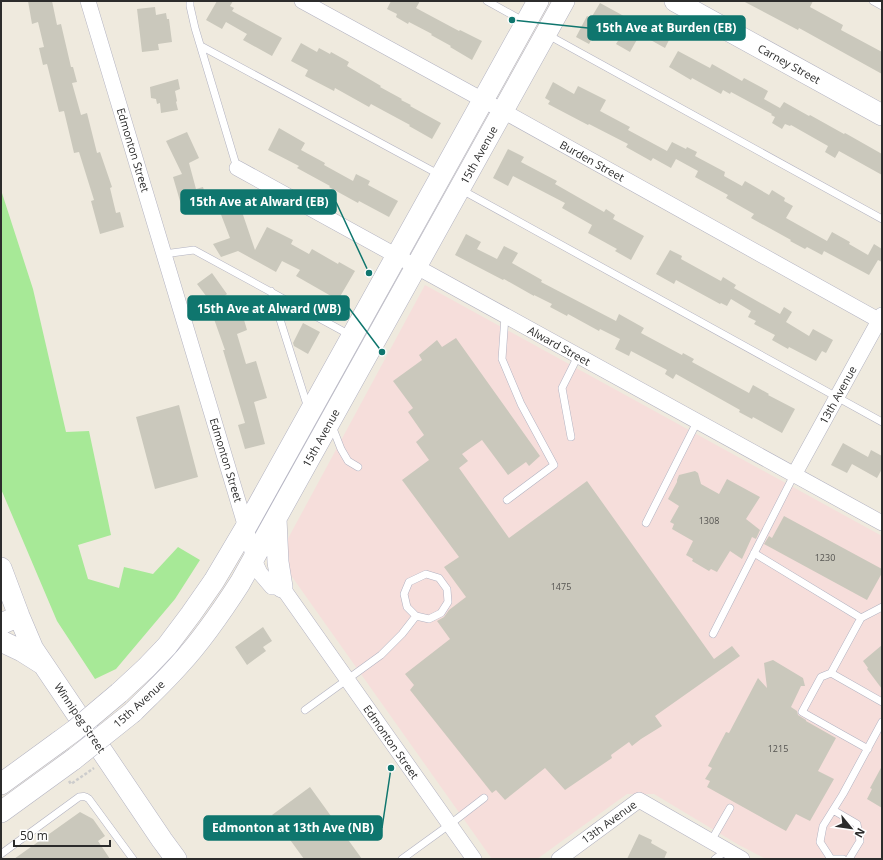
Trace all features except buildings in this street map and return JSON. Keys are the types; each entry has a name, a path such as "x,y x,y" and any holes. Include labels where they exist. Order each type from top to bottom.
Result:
{"main road":[{"name":"15th Avenue","path":"1,784 76,730 146,668 167,646 214,581 246,527 538,1"},
{"name":"15th Avenue","path":"1,812 74,759 133,712 181,664 209,629 254,560 564,1"},
{"name":"Carney Street","path":"674,1 882,115"},
{"path":"276,518 278,562 282,587"},
{"name":"Winnipeg Street","path":"1,568 10,620 34,649 44,666 176,859"},
{"path":"1,641 22,651 44,666"}],"street":[{"name":"Edmonton Street","path":"88,1 246,527 254,560 260,573 272,587 282,587 474,859"},
{"name":"Burden Street","path":"302,1 881,319"},
{"name":"Alward Street","path":"237,168 882,523"},
{"name":"13th Avenue","path":"794,475 836,397 881,319"},
{"name":"13th Avenue","path":"559,859 639,800 711,841"},
{"path":"711,841 721,855 742,859"}],"lane":[{"path":"190,1 201,46 237,168"},
{"path":"487,1 526,22"},
{"path":"873,1 882,6"},
{"path":"546,34 882,220"},
{"path":"201,46 441,176"},
{"path":"460,189 882,422"},
{"path":"164,254 194,250 352,336"},
{"path":"271,292 309,413"},
{"path":"505,316 502,359 521,404 554,465 507,500"},
{"path":"571,437 562,388 578,356"},
{"path":"330,422 348,461 358,467"},
{"path":"646,523 697,422"},
{"path":"713,634 794,475"},
{"path":"754,553 861,618"},
{"path":"426,574 439,578 447,589 448,602 441,613 429,619 416,616 406,607 404,594 409,582 426,574"},
{"path":"868,748 802,712 821,677 831,673 861,618 882,607"},
{"path":"305,710 381,655 402,634 416,616"},
{"path":"831,673 882,702"},
{"path":"843,859 831,859 820,842 823,826 843,794 882,722"},
{"path":"1,854 82,796 89,799 133,859"},
{"path":"402,859 484,798"},
{"path":"711,841 730,808"},
{"path":"833,810 857,824 860,841 849,859"}],"path":[{"path":"71,784 97,765"},
{"path":"75,781 78,785"}],"shaded area":[{"path":"425,285 882,536 882,859 766,859 739,845 654,794 627,794 537,859 492,859 278,557"}],"green space":[{"path":"1,190 33,289 66,432 89,431 111,535 78,545 88,579 119,588 124,567 153,574 178,547 200,560 175,599 116,669 95,679 57,621 1,489"}],"place":[{"name":"15th Ave at Burden (EB)","path":"512,20"},
{"name":"15th Ave at Alward (EB)","path":"369,273"},
{"name":"15th Ave at Alward (WB)","path":"382,352"},
{"name":"Edmonton at 13th Ave (NB)","path":"391,768"}]}
